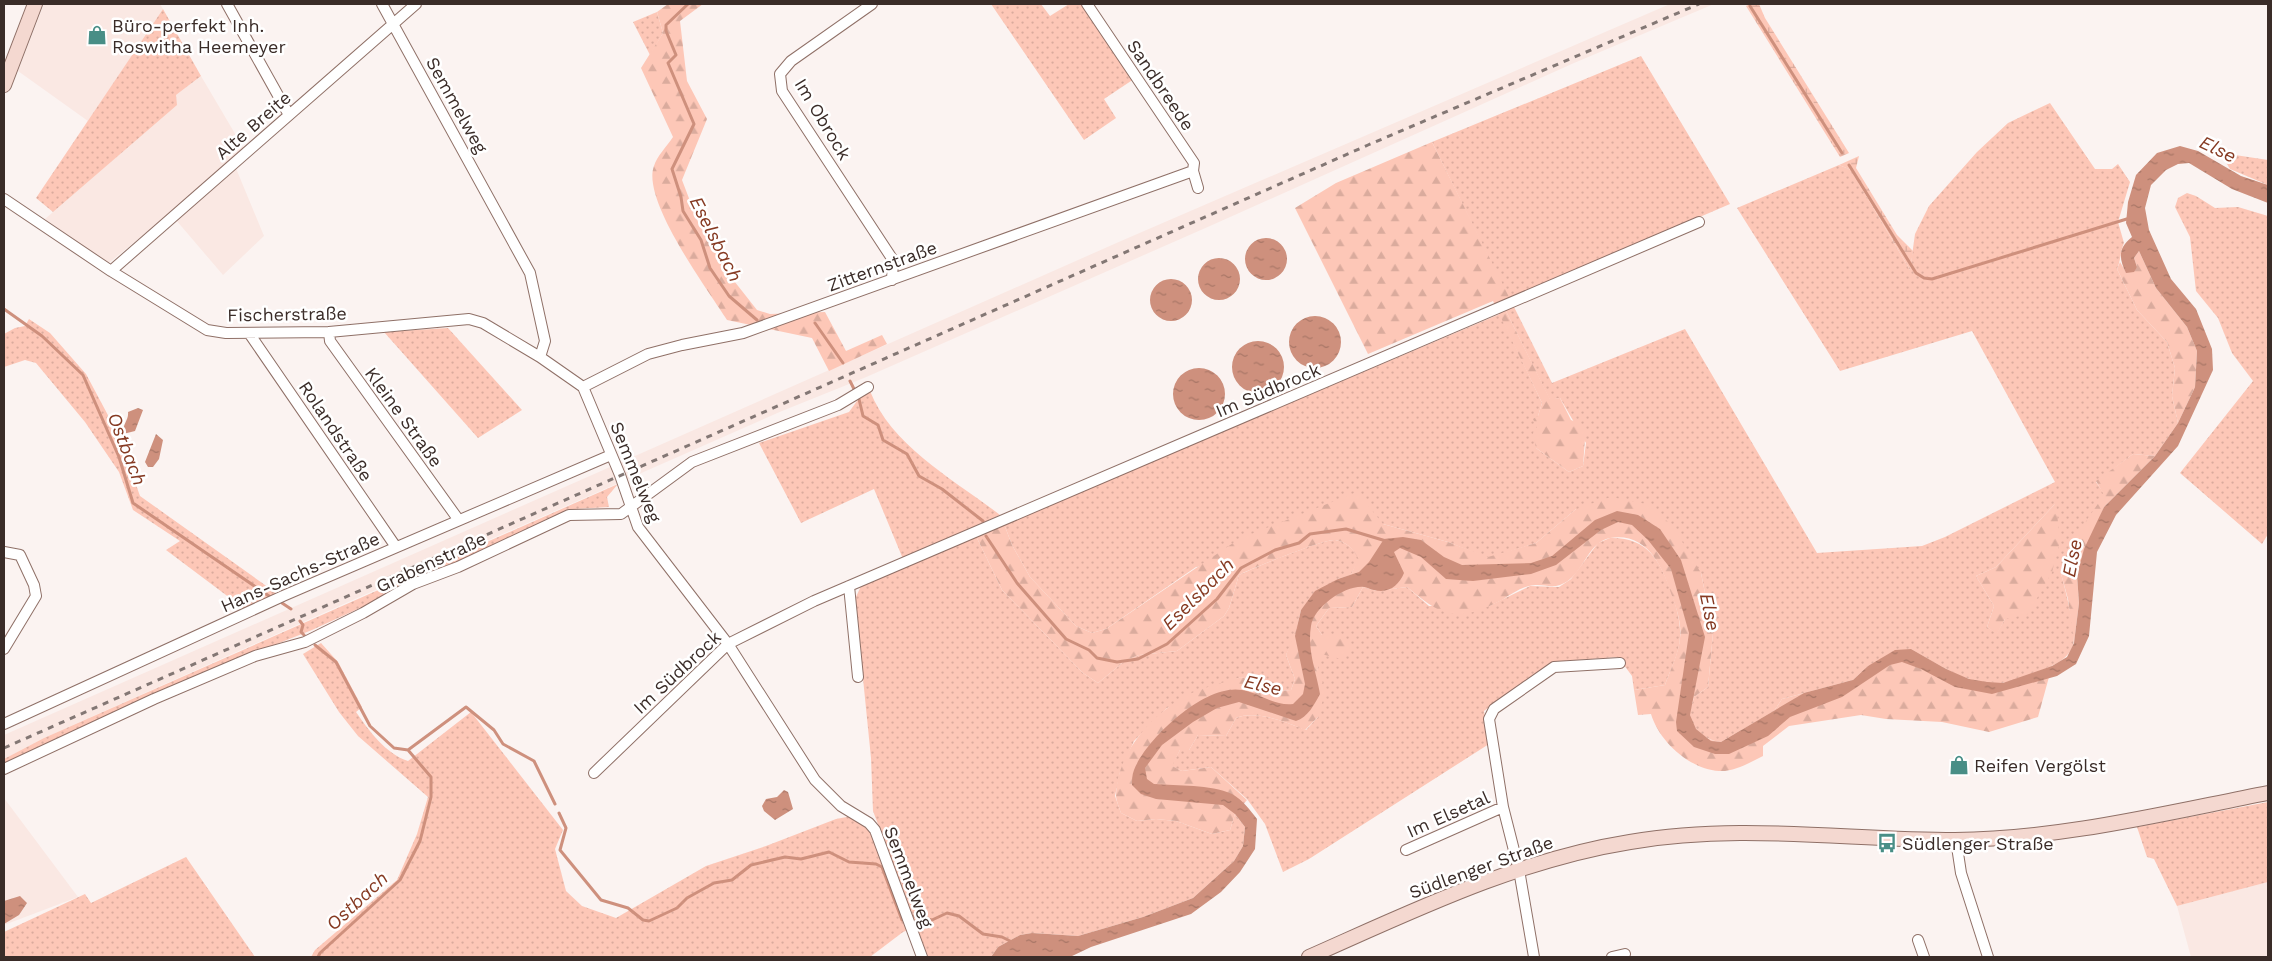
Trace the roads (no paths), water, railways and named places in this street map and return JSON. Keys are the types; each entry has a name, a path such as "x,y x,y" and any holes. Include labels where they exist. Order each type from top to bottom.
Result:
{"main road":[{"path":"4,85 35,4"},
{"name":"Südlenger Straße","path":"1310,957 1448,897 1519,870 1598,848 1691,834 1768,832 1956,840 2048,833 2109,824 2268,793"}],"street":[{"path":"227,4 289,116"},
{"name":"Semmelweg","path":"382,4 530,273 545,341 540,357"},
{"name":"Alte Breite","path":"110,270 416,4"},
{"name":"Im Obrock","path":"872,4 791,61 780,74 782,91 893,260 892,280"},
{"name":"Sandbreede","path":"1087,4 1194,163 1193,171 1198,188"},
{"name":"Zitternstraße","path":"582,387 648,354 743,333 1193,171"},
{"name":"Fischerstraße","path":"4,199 110,270 206,330 226,334 329,332 469,319 482,322 540,357"},
{"name":"Im Südbrock","path":"594,773 728,644 849,586 1699,222"},
{"name":"Kleine Straße","path":"329,332 330,341 458,520"},
{"name":"Rolandstraße","path":"249,333 396,547"},
{"path":"540,357 582,387"},
{"name":"Semmelweg","path":"582,387 611,455 638,527 728,644 816,780 841,806 869,823 875,830 922,957"},
{"name":"Grabenstraße","path":"4,769 154,699 255,656 305,642 363,613 412,584 458,567 569,515 621,514 632,508 692,462 838,405 868,387"},
{"name":"Hans-Sachs-Straße","path":"4,724 396,547 611,455"},
{"path":"4,552 20,555 34,585 36,596 4,649"},
{"path":"849,586 858,677"},
{"path":"1534,957 1519,870 1504,807 1489,719 1494,709 1554,667 1620,663"},
{"name":"Im Elsetal","path":"1406,850 1504,807"},
{"path":"1956,840 1961,873 1988,957"},
{"path":"1918,940 1924,957"},
{"path":"1612,957 1625,954"}],"water":[{"path":"2180,146 2198,151 2241,176 2268,185 2268,203 2232,189 2189,163 2178,164 2166,170 2151,185 2145,208 2149,230 2171,279 2196,309 2212,349 2213,370 2178,446 2116,515 2097,552 2089,636 2076,664 2057,676 1992,694 1955,687 1921,669 1902,662 1890,665 1842,697 1790,717 1768,736 1729,754 1715,754 1694,747 1677,731 1676,722 1689,633 1671,569 1648,540 1632,525 1618,522 1601,530 1556,565 1531,574 1473,581 1446,579 1421,557 1400,548 1394,552 1404,573 1393,588 1379,591 1356,587 1340,593 1324,605 1313,619 1310,644 1320,694 1304,717 1296,721 1239,702 1217,708 1193,722 1162,745 1145,768 1147,779 1154,784 1204,787 1232,794 1243,802 1257,819 1255,849 1240,872 1221,892 1191,914 1091,947 1070,957 991,957 998,947 1020,935 1032,933 1078,936 1143,917 1193,898 1234,861 1243,846 1245,827 1235,814 1223,805 1156,799 1141,794 1132,785 1134,770 1151,743 1164,729 1195,704 1211,695 1227,690 1242,690 1279,703 1293,704 1303,694 1305,684 1295,636 1301,610 1315,591 1338,579 1359,572 1369,562 1384,539 1403,537 1421,540 1444,557 1462,565 1531,563 1552,556 1595,520 1617,511 1638,515 1660,529 1681,560 1705,637 1690,715 1696,729 1711,741 1721,742 1804,693 1853,680 1868,666 1895,650 1911,649 1946,669 1969,679 2003,683 2052,666 2067,657 2074,643 2079,603 2077,575 2084,549 2104,507 2155,456 2178,423 2195,387 2197,351 2187,327 2156,288 2139,251 2134,258 2137,267 2134,272 2126,273 2121,257 2124,245 2132,237 2126,223 2128,202 2136,175 2157,153"},
{"path":"1270,238 1278,241 1284,247 1287,259 1284,271 1278,277 1262,280 1254,277 1248,271 1245,255 1248,247 1254,241"},
{"path":"1223,258 1231,261 1237,267 1240,279 1237,291 1231,297 1215,300 1207,297 1201,291 1198,275 1201,267 1207,261"},
{"path":"1175,279 1183,282 1189,288 1192,300 1189,312 1183,318 1167,321 1159,318 1153,312 1150,296 1153,288 1159,282"},
{"path":"1310,316 1320,316 1334,323 1341,337 1341,347 1334,361 1320,368 1310,368 1300,364 1293,357 1289,347 1289,337 1293,327 1300,320"},
{"path":"1253,341 1263,341 1277,348 1284,362 1284,372 1277,386 1263,393 1253,393 1243,389 1236,382 1232,372 1232,362 1236,352 1243,345"},
{"path":"1194,368 1204,368 1218,375 1225,389 1225,399 1218,413 1204,420 1194,420 1184,416 1177,409 1173,399 1173,389 1177,379 1184,372"},
{"path":"138,408 143,410 135,431 123,434 128,412"},
{"path":"156,434 163,440 159,459 153,467 148,467 145,462"},
{"path":"784,790 788,792 793,809 775,820 764,811 762,806 766,799 777,797"},
{"path":"20,896 27,903 19,915 4,924 4,901"}],"waterway":[{"name":"Eselsbach","path":"688,4 666,25 666,31 676,55 668,63 694,124 672,169 681,197 683,211 701,240 710,268 729,296 757,320"},
{"path":"1750,6 1842,153"},
{"path":"1849,165 1916,273 1924,278 1932,279 2130,218"},
{"name":"Ostbach","path":"4,309 42,336 83,375 119,457 133,503 269,596"},
{"name":"Eselsbach","path":"815,323 843,363"},
{"name":"Eselsbach","path":"850,381 855,391"},
{"name":"Eselsbach","path":"859,399 863,416 878,425 883,440 907,454 919,476 942,489 983,521"},
{"name":"Eselsbach","path":"986,536 1017,583 1066,639 1089,650 1097,658 1117,662 1138,659 1167,644 1217,599 1241,568 1275,550 1299,543 1310,534 1346,529 1386,541"},
{"name":"Ostbach","path":"282,603 291,609"},
{"name":"Ostbach","path":"300,621 303,625 301,632 304,635"},
{"name":"Ostbach","path":"315,645 336,662 370,726 394,748 408,750 431,777 431,797 420,841 400,880 320,953 318,957"},
{"path":"408,750 466,707 494,730 503,744 534,761 555,804"},
{"path":"559,813 566,828 560,850 601,900 628,908 643,920 649,921 677,908 687,898 714,883 732,880 751,865 785,857 801,859 829,852 849,862 876,864 882,867 902,920"},
{"path":"913,916 932,920 947,913 959,916 983,934 1002,937 1012,942"}],"railway":[{"path":"4,748 1368,145 1699,4"}],"place":[{"name":"Büro-perfekt Inh. Roswitha Heemeyer","path":"97,35"},
{"name":"Reifen Vergölst","path":"1959,765"},
{"name":"Südlenger Straße","path":"1887,843"}],"water label":[{"name":"Else","path":"2218,149"},
{"name":"Else","path":"2072,558"},
{"name":"Else","path":"1710,612"},
{"name":"Else","path":"1263,685"}]}
